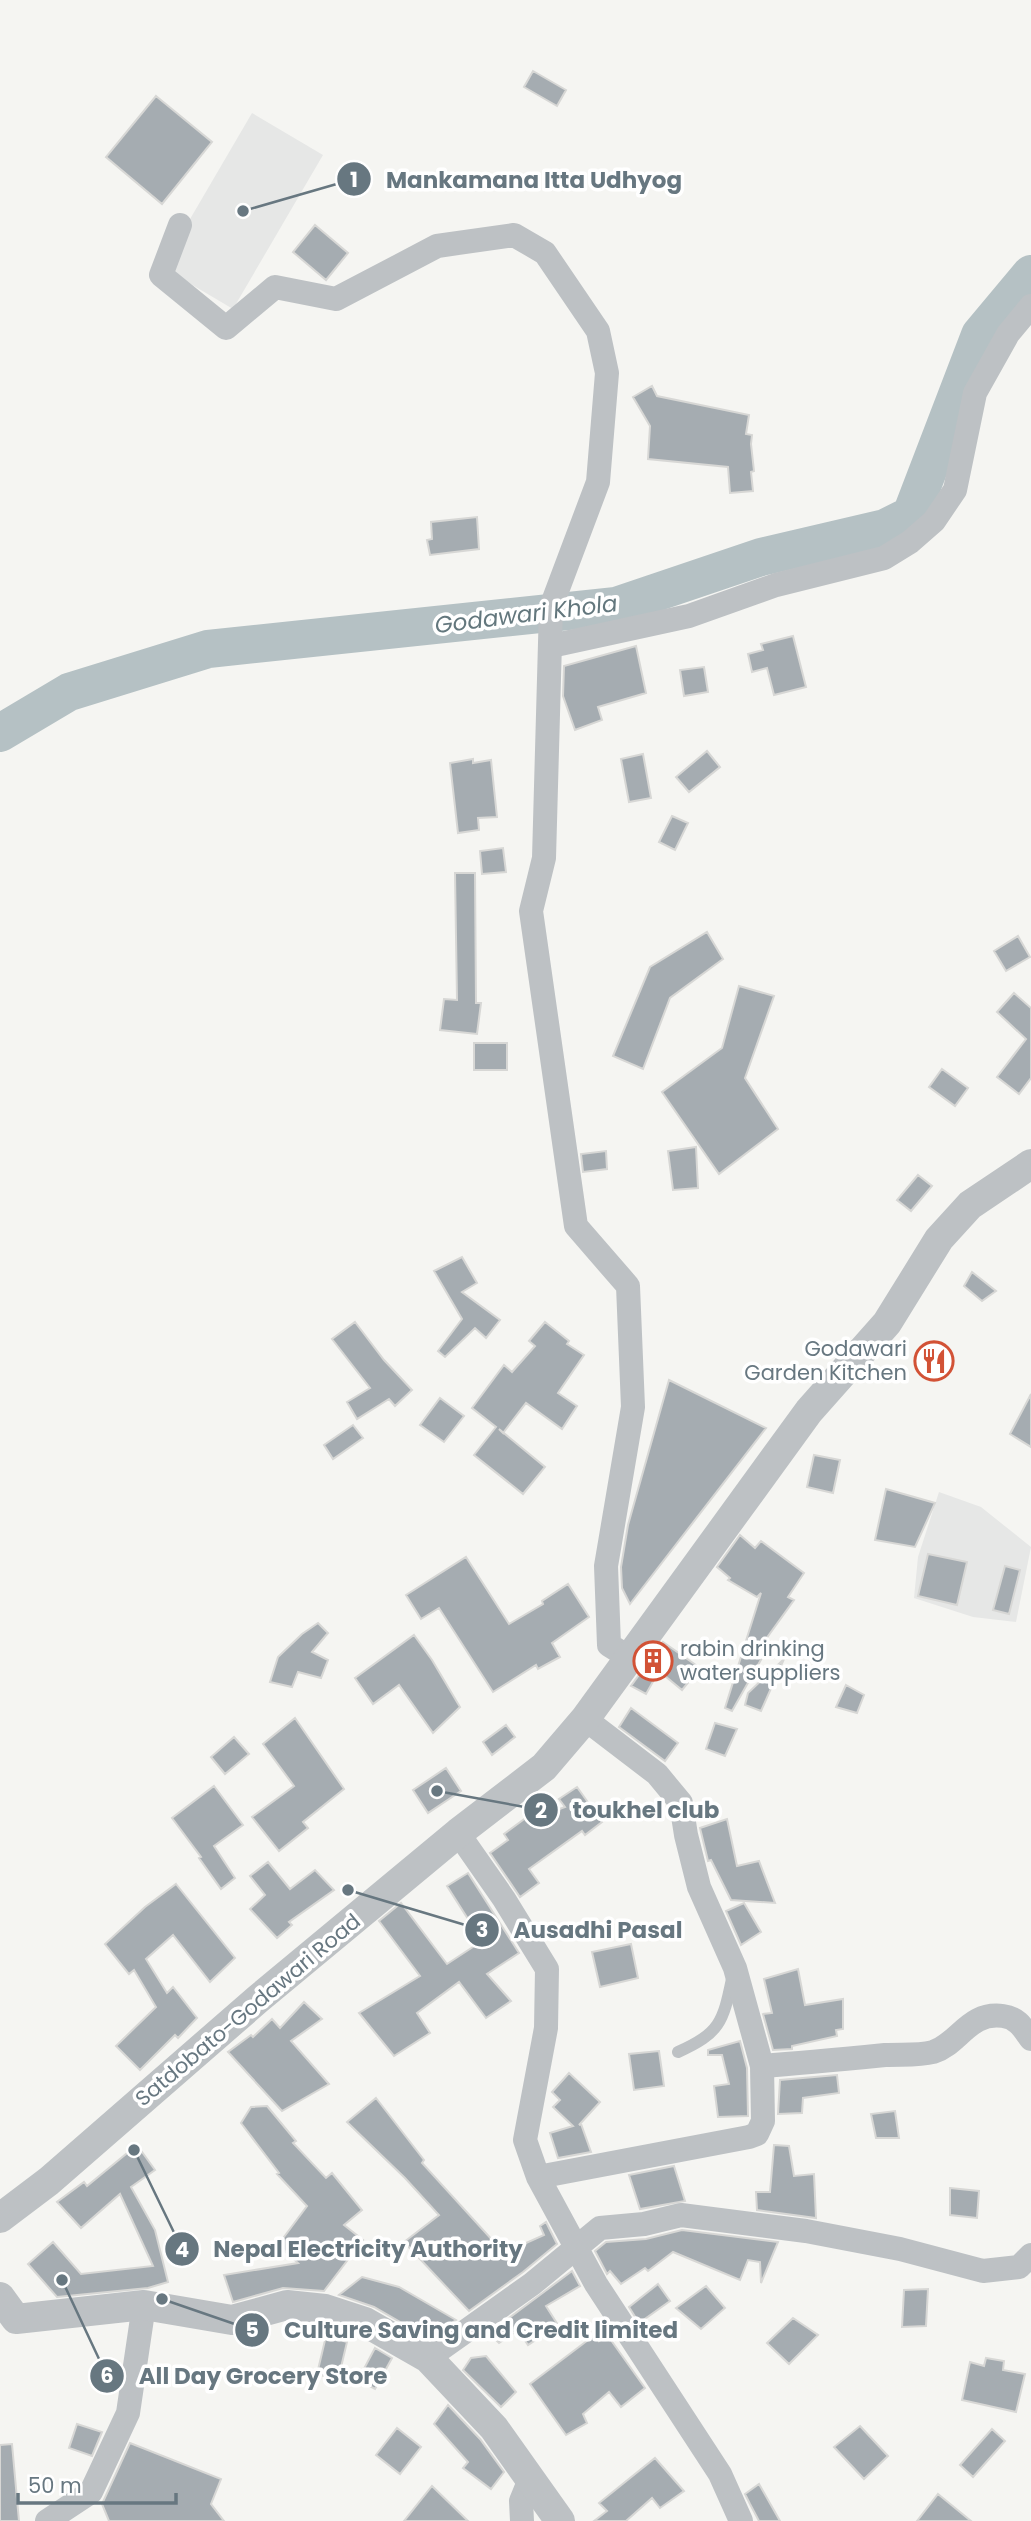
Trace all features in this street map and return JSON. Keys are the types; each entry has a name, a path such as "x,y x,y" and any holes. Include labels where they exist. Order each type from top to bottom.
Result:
{"street":[{"path":"180,225 161,275 226,328 275,287 336,299 437,246 514,235 545,253 598,331 607,373 598,482 551,607 544,858 531,911 576,1226 628,1286 633,1407 606,1566 609,1645 630,1658"},
{"path":"551,646 688,616 776,585 884,558 910,542 934,521 955,491 975,393 1008,334 1031,306"},
{"name":"Satdobato-Godawari Road","path":"0,2218 49,2181 258,1999 458,1833 544,1767 586,1719 809,1411 887,1323 939,1239 970,1205 1031,1164"},
{"path":"538,2178 757,2134 763,2122 762,2066 735,1968 699,1888 681,1803 657,1774 586,1719"},
{"path":"458,1833 504,1899 547,1969 546,2028 525,2140 538,2178 603,2295 720,2474 741,2521"},
{"path":"762,2066 923,2054 938,2050 978,2019 990,2017 1004,2016 1018,2021 1031,2039"},
{"path":"428,2358 532,2284 600,2228 644,2224 681,2215 806,2231 900,2249 983,2272 1019,2267 1031,2255"},
{"path":"0,2297 16,2319 144,2305 232,2320 287,2305 325,2309 365,2322 428,2358 494,2428 560,2521"},
{"path":"47,2521 91,2491 128,2413 144,2305"},
{"path":"522,2521 521,2501 530,2479"}],"lane":[{"path":"678,2052 699,2042 717,2027 725,2011 735,1968"}],"shaded area":[{"path":"252,113 323,155 233,309 162,267"},
{"path":"939,1492 981,1507 1031,1547 1016,1622 973,1617 914,1598 918,1557"}],"building":[{"path":"533,71 566,90 557,106 524,87"},
{"path":"156,96 212,142 162,204 106,157"},
{"path":"315,225 348,253 326,280 293,252"},
{"path":"652,386 657,396 749,415 746,434 752,435 753,491 730,493 728,467 648,459 650,426 633,397"},
{"path":"477,517 479,549 430,555 427,540 432,539 431,522"},
{"path":"793,636 806,687 774,695 767,668 752,672 748,654 763,650 761,644"},
{"path":"636,646 646,693 598,707 602,720 575,730 563,696 564,666"},
{"path":"704,667 708,692 684,696 680,670"},
{"path":"707,751 720,767 689,792 676,777"},
{"path":"643,754 651,798 629,802 621,759"},
{"path":"473,759 473,763 491,760 497,817 478,818 479,830 458,833 450,763"},
{"path":"672,816 688,823 675,850 659,842"},
{"path":"503,848 506,872 482,874 480,851"},
{"path":"455,873 475,873 476,1003 481,1003 477,1034 440,1030 444,999 457,1000"},
{"path":"707,932 723,959 670,998 643,1069 613,1056 650,967"},
{"path":"1018,936 1030,957 1006,971 994,951"},
{"path":"739,986 774,996 745,1078 778,1129 719,1174 662,1092 722,1048"},
{"path":"1014,993 1031,1008 1031,1078 1019,1094 997,1077 1026,1039 997,1012"},
{"path":"474,1043 507,1043 507,1070 474,1070"},
{"path":"942,1069 968,1088 955,1106 929,1087"},
{"path":"696,1147 698,1188 673,1190 668,1151"},
{"path":"606,1151 607,1169 583,1172 581,1154"},
{"path":"918,1175 932,1186 911,1211 897,1200"},
{"path":"462,1257 477,1283 462,1292 500,1320 486,1338 475,1328 445,1357 438,1351 462,1319 434,1271"},
{"path":"972,1272 996,1291 982,1301 964,1286"},
{"path":"355,1322 384,1360 412,1390 395,1406 389,1399 357,1419 347,1402 370,1388 332,1339"},
{"path":"545,1322 569,1341 567,1344 584,1355 558,1393 577,1406 562,1429 526,1403 503,1433 545,1467 523,1494 474,1455 496,1427 472,1408 504,1365 512,1372 535,1346 529,1341"},
{"path":"669,1380 766,1428 630,1604 622,1588 621,1567 628,1525"},
{"path":"1031,1394 1031,1447 1010,1434"},
{"path":"440,1398 464,1416 444,1442 420,1425"},
{"path":"353,1425 363,1438 333,1459 324,1445"},
{"path":"814,1455 840,1460 833,1493 807,1487"},
{"path":"886,1489 935,1503 915,1547 875,1540"},
{"path":"740,1535 755,1548 761,1541 804,1573 788,1597 794,1600 766,1639 771,1642 732,1711 725,1708 761,1593 757,1597 728,1580 730,1578 717,1567"},
{"path":"928,1554 967,1562 957,1605 918,1596"},
{"path":"466,1557 509,1624 543,1604 542,1601 568,1584 589,1617 552,1643 560,1657 538,1669 536,1665 493,1692 439,1608 421,1619 406,1595"},
{"path":"1005,1566 1020,1570 1009,1614 993,1610"},
{"path":"318,1623 328,1633 312,1652 328,1660 321,1678 298,1672 292,1687 270,1682 278,1657"},
{"path":"414,1635 460,1707 433,1733 399,1685 373,1704 355,1678"},
{"path":"663,1642 700,1668 682,1690 659,1671 646,1694 631,1686"},
{"path":"784,1659 761,1711 745,1705 748,1693"},
{"path":"846,1685 864,1695 857,1713 836,1707"},
{"path":"631,1708 678,1743 665,1761 619,1727"},
{"path":"295,1718 344,1789 303,1822 308,1828 279,1851 252,1817 294,1786 263,1744"},
{"path":"715,1723 737,1729 725,1756 706,1749"},
{"path":"506,1725 515,1737 492,1755 483,1742"},
{"path":"234,1737 249,1754 225,1774 211,1757"},
{"path":"446,1768 461,1791 428,1813 413,1790"},
{"path":"214,1786 243,1825 214,1846 235,1878 221,1889 172,1818"},
{"path":"577,1787 602,1822 585,1835 582,1831 529,1869 539,1883 520,1897 490,1853 508,1840 504,1834 527,1817 530,1820 565,1807 559,1799"},
{"path":"727,1819 737,1866 759,1861 775,1903 731,1900 711,1860 708,1861 700,1828"},
{"path":"268,1862 290,1889 315,1870 334,1890 289,1922 292,1925 277,1938 250,1909 265,1895 250,1876"},
{"path":"468,1873 519,1953 487,1974 511,2001 486,2018 459,1982 417,2013 430,2033 394,2056 359,2013 420,1976 379,1921 401,1903 447,1964 482,1941 447,1886"},
{"path":"176,1884 235,1958 210,1982 173,1935 146,1959 167,1993 173,1987 197,2018 178,2038 175,2035 140,2070 116,2046 156,2007 134,1970 129,1974 105,1944 145,1907"},
{"path":"744,1903 761,1932 741,1945 726,1911"},
{"path":"631,1944 638,1978 600,1987 592,1952"},
{"path":"798,1969 805,2005 843,1999 843,2029 836,2030 837,2036 792,2046 792,2049 773,2050 763,2014 772,2013 764,1979"},
{"path":"304,2002 322,2019 291,2041 329,2084 282,2111 228,2052 251,2035 253,2037 272,2019 280,2028"},
{"path":"740,2041 747,2068 748,2116 718,2117 714,2086 729,2084 722,2055 708,2055 708,2050"},
{"path":"659,2051 664,2086 634,2090 629,2054"},
{"path":"569,2073 600,2102 579,2125 581,2124 591,2152 558,2158 550,2133 573,2126 553,2107 560,2100 552,2092"},
{"path":"837,2075 839,2093 803,2098 802,2113 778,2114 780,2080"},
{"path":"376,2098 424,2160 422,2163 504,2253 544,2235 540,2226 546,2222 557,2244 469,2311 404,2242 439,2215 347,2122"},
{"path":"267,2106 296,2141 293,2143 326,2178 332,2173 362,2210 344,2225 363,2240 324,2291 283,2288 233,2302 224,2275 298,2263 278,2245 307,2206 277,2174 279,2173 241,2123 251,2107"},
{"path":"895,2111 899,2138 876,2138 871,2114"},
{"path":"137,2145 155,2170 131,2187 155,2230 168,2282 148,2288 57,2297 28,2264 53,2242 81,2274 153,2266 120,2194 81,2228 57,2202 84,2182 87,2186"},
{"path":"774,2145 789,2146 794,2176 814,2174 816,2218 757,2210 756,2192 770,2192"},
{"path":"674,2166 685,2201 640,2209 629,2175"},
{"path":"950,2188 979,2191 977,2218 950,2215"},
{"path":"682,2230 778,2242 761,2283 760,2262 748,2260 740,2280 673,2252 648,2271 645,2268 621,2284 610,2271 607,2274 595,2251 606,2242 646,2239"},
{"path":"572,2271 580,2286 546,2306 558,2325 528,2345 518,2330 499,2343 489,2333"},
{"path":"362,2277 399,2287 456,2320 429,2339 410,2325 409,2327 374,2307 339,2295"},
{"path":"658,2284 670,2301 639,2323 629,2307"},
{"path":"706,2286 725,2308 701,2329 676,2308"},
{"path":"928,2289 926,2326 902,2327 904,2290"},
{"path":"793,2318 818,2335 789,2364 767,2343"},
{"path":"596,2334 599,2341 608,2336 645,2388 621,2407 609,2392 583,2414 587,2423 566,2435 530,2384"},
{"path":"326,2336 347,2342 338,2380 317,2374"},
{"path":"375,2348 392,2358 375,2389 358,2380"},
{"path":"486,2356 516,2392 501,2407 463,2370 471,2358"},
{"path":"986,2358 1004,2361 1003,2370 1025,2374 1016,2412 962,2400 970,2362 984,2366"},
{"path":"448,2405 480,2439 504,2472 491,2489 463,2468 468,2462 434,2424"},
{"path":"77,2424 102,2432 92,2456 69,2448"},
{"path":"860,2426 888,2456 864,2479 834,2447"},
{"path":"397,2428 421,2447 400,2474 376,2455"},
{"path":"992,2429 1005,2441 973,2477 960,2465"},
{"path":"130,2443 221,2479 211,2504 224,2521 109,2521 102,2504"},
{"path":"12,2444 19,2521 0,2521 0,2445"},
{"path":"655,2458 684,2491 660,2508 652,2498 626,2521 594,2521 607,2511 599,2503"},
{"path":"759,2484 780,2521 759,2521 745,2494"},
{"path":"432,2486 468,2521 404,2521"},
{"path":"938,2494 971,2521 917,2521"}],"waterway":[{"name":"Godawari Khola","path":"0,733 69,692 208,649 616,606 761,557 885,528 911,515 980,335 1031,274"}],"place":[{"name":"Mankamana Itta Udhyog","path":"243,211"},
{"name":"Godawari Garden Kitchen","path":"934,1361"},
{"name":"rabin drinking water suppliers","path":"653,1661"},
{"name":"toukhel club","path":"437,1791"},
{"name":"Ausadhi Pasal","path":"348,1890"},
{"name":"Nepal Electricity Authority","path":"134,2150"},
{"name":"All Day Grocery Store","path":"62,2280"},
{"name":"Culture Saving and Credit limited","path":"162,2299"}]}
